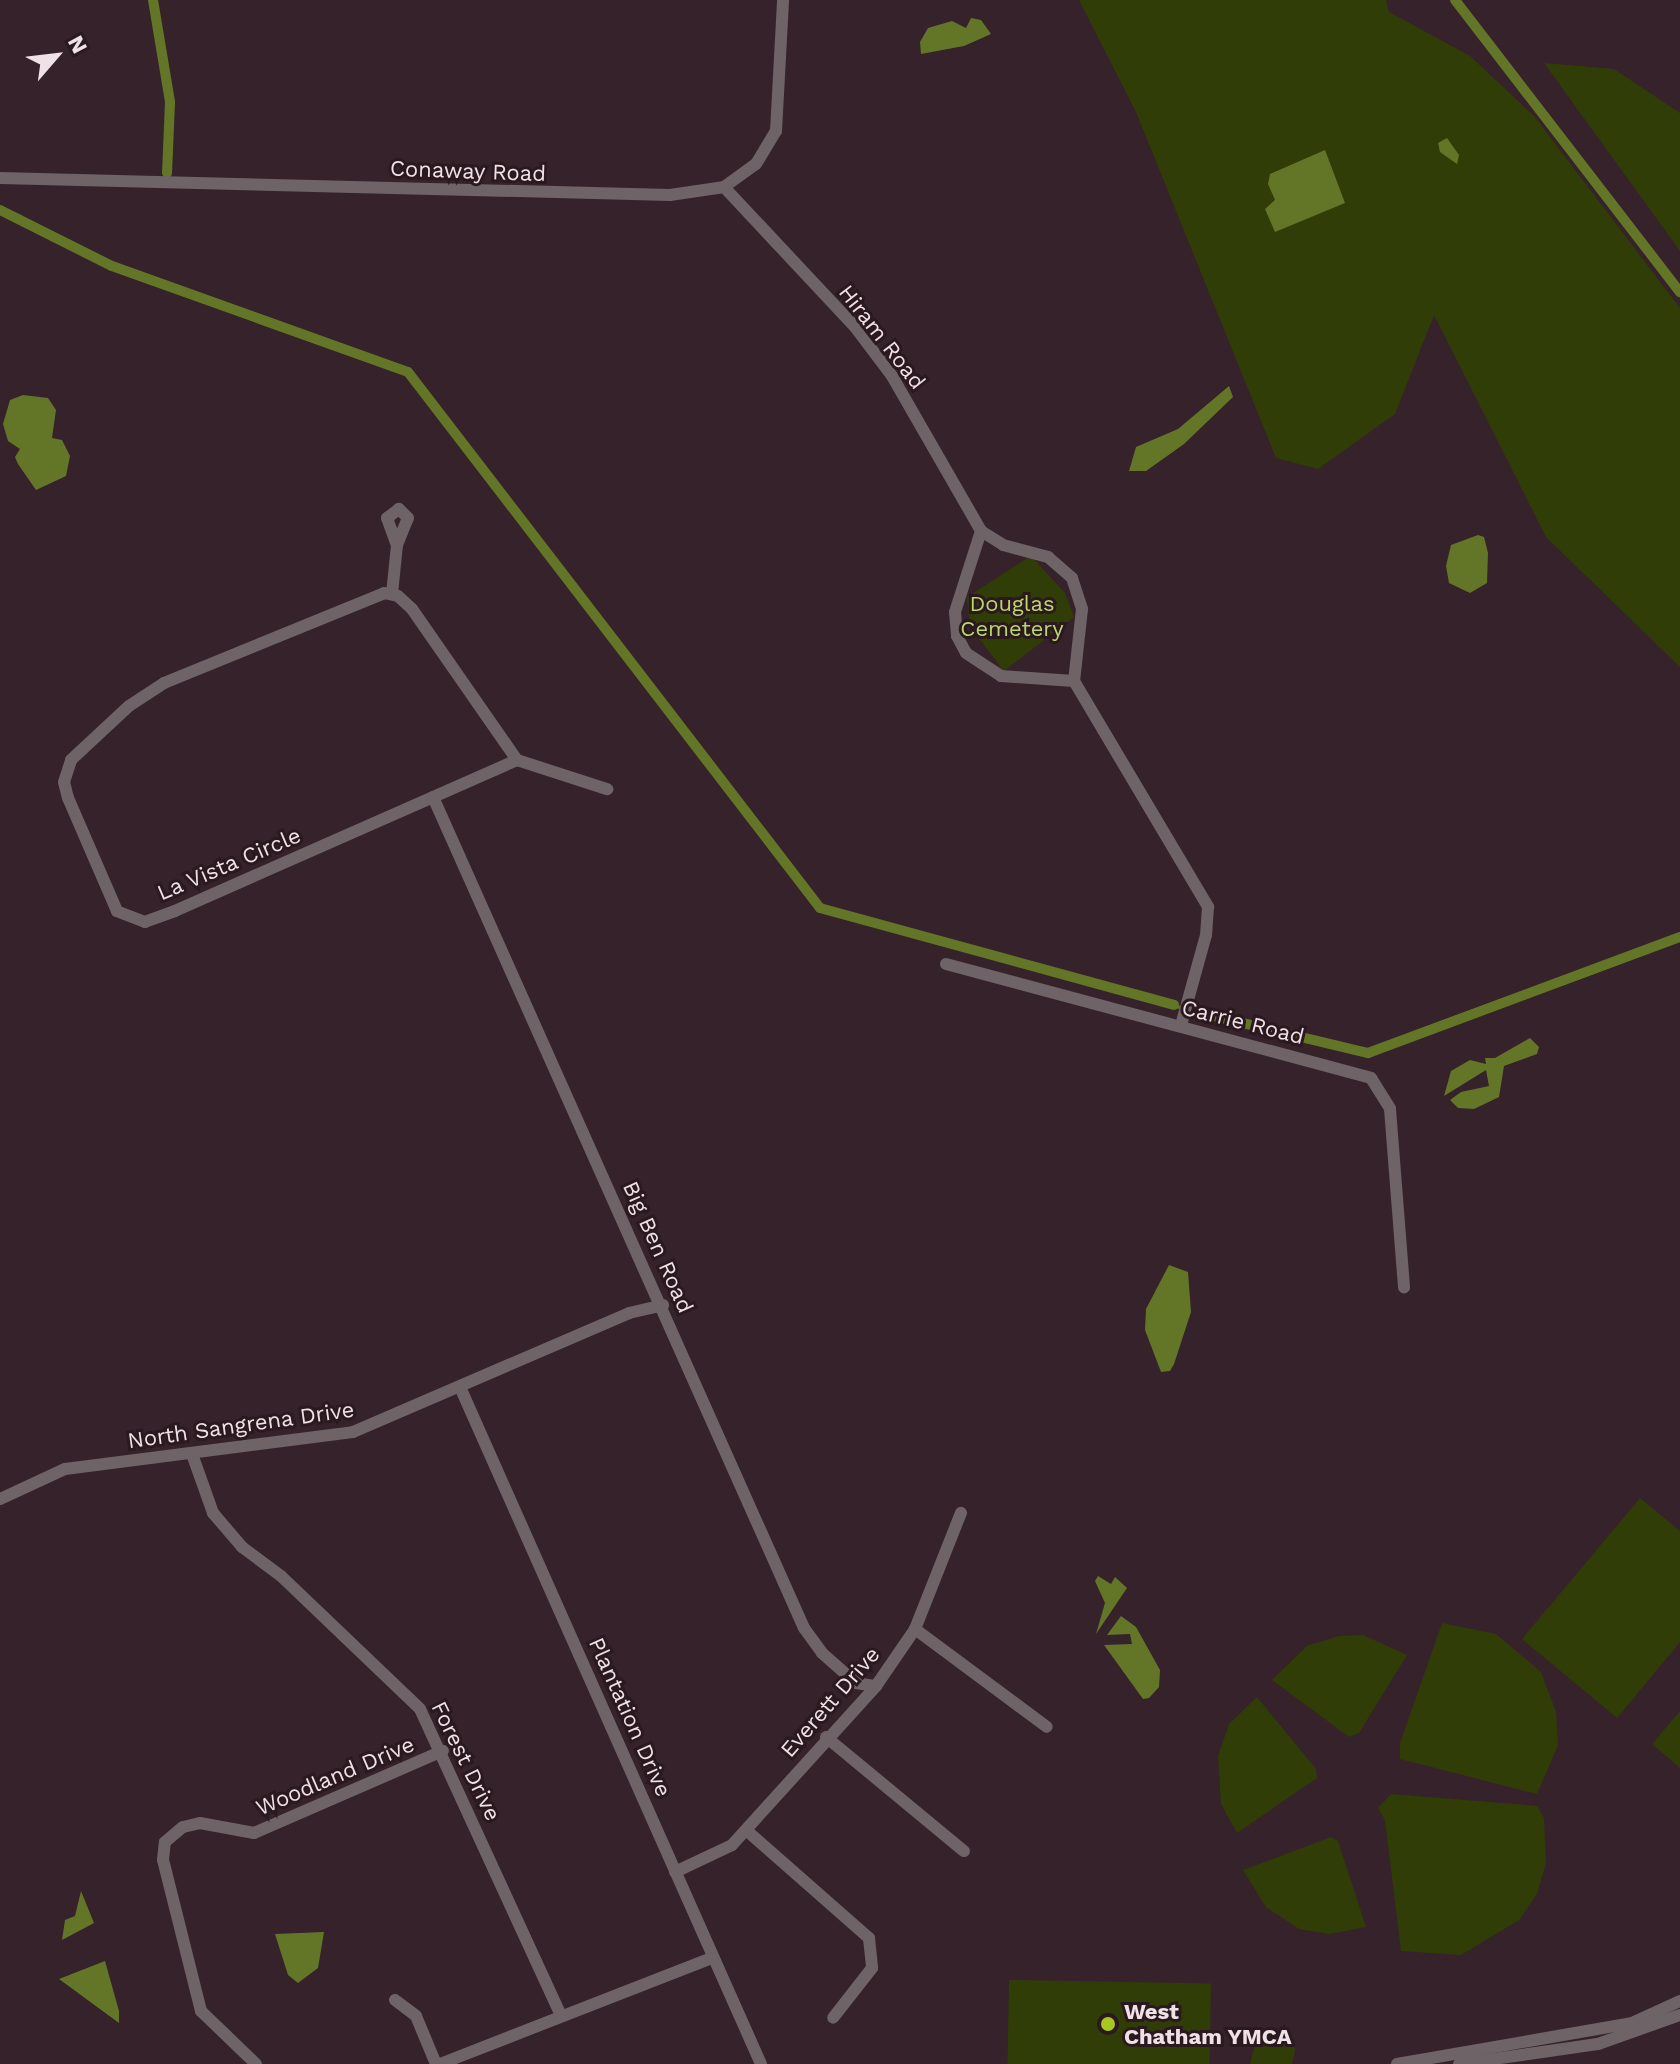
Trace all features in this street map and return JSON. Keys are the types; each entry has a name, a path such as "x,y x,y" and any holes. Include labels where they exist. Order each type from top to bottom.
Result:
{"street":[{"name":"Conaway Road","path":"0,178 670,195 724,187 756,164 776,131 783,0"},
{"name":"Hiram Road","path":"724,187 855,327 892,376 981,531"},
{"path":"1074,681 1001,676 966,653 957,636 955,612 981,531 1003,545 1048,557 1072,578 1082,609 1074,681 1208,907 1206,935 1181,1025"},
{"path":"397,545 392,594 412,609 517,760 607,789"},
{"name":"La Vista Circle","path":"392,594 371,596 164,683 129,706 71,760 64,782 117,911 145,922 517,760"},
{"name":"Big Ben Road","path":"433,797 663,1305 804,1628 822,1653 856,1683 876,1686"},
{"name":"Carrie Road","path":"946,964 1122,1015 1181,1025 1356,1071 1381,1088 1390,1109 1404,1287"},
{"name":"North Sangrena Drive","path":"0,1499 49,1473 353,1432 629,1313 663,1305"},
{"name":"Plantation Drive","path":"460,1387 761,2064"},
{"name":"Forest Drive","path":"192,1454 213,1513 242,1547 281,1576 400,1685 420,1709 443,1751 561,2016"},
{"name":"Everett Drive","path":"675,1872 732,1845 826,1737 876,1686 915,1629 961,1513"},
{"path":"915,1629 1047,1727"},
{"path":"826,1737 964,1851"},
{"name":"Woodland Drive","path":"256,2064 201,2011 163,1860 165,1842 183,1827 200,1823 242,1835 254,1833 443,1751"},
{"path":"746,1830 869,1938 872,1968 833,2018"},
{"path":"395,2000 416,2016 438,2064 712,1958"},
{"path":"1397,2064 1632,2023 1680,2001"},
{"path":"1459,2064 1598,2044 1680,2015"}],"green space":[{"path":"1079,0 1386,0 1389,12 1470,56 1534,116 1680,308 1680,667 1546,537 1434,315 1395,414 1318,469 1276,458 1136,112"},
{"path":"1544,63 1614,69 1680,113 1680,251"},
{"name":"Douglas Cemetery","path":"1031,556 1065,593 1074,617 1004,671 970,627 967,597"},
{"path":"1640,1498 1680,1531 1680,1642 1617,1718 1522,1639"},
{"path":"1442,1623 1496,1634 1541,1672 1556,1712 1558,1745 1537,1794 1400,1759 1400,1743"},
{"path":"1363,1635 1407,1655 1359,1733 1349,1737 1272,1680 1307,1646 1339,1636"},
{"path":"1257,1697 1316,1769 1317,1778 1237,1833 1221,1804 1218,1756 1229,1724"},
{"path":"1680,1711 1680,1768 1652,1744"},
{"path":"1391,1794 1537,1806 1544,1818 1546,1863 1537,1894 1519,1920 1461,1955 1401,1951 1385,1820 1378,1808"},
{"path":"1331,1837 1338,1841 1366,1927 1329,1934 1299,1929 1266,1907 1243,1870"},
{"name":"West Chatham YMCA","path":"1009,1980 1211,1984 1210,2064 1008,2064"},
{"path":"1259,2029 1296,2046 1292,2064 1250,2064"}],"shaded area":[{"path":"971,18 981,20 991,34 964,46 921,54 920,42 928,28 952,21 966,28"},
{"path":"1447,138 1459,155 1457,164 1440,152 1438,143"},
{"path":"1325,150 1345,203 1275,232 1265,209 1275,200 1268,184 1270,174"},
{"path":"1229,386 1233,397 1184,444 1146,471 1129,471 1136,447 1178,429"},
{"path":"23,395 48,398 56,410 52,438 62,440 70,456 66,476 36,490 18,464 15,457 20,449 8,441 3,424 10,400"},
{"path":"1478,535 1484,537 1488,553 1487,583 1470,593 1449,583 1446,566 1451,545"},
{"path":"1530,1038 1539,1047 1537,1054 1504,1066 1499,1097 1474,1109 1458,1108 1450,1100 1461,1092 1489,1086 1486,1070 1444,1096 1451,1071 1470,1060 1486,1064 1485,1058 1495,1058"},
{"path":"1169,1265 1188,1272 1191,1312 1174,1364 1170,1371 1161,1372 1145,1330 1146,1309"},
{"path":"1098,1576 1111,1584 1115,1577 1127,1588 1096,1634 1105,1603 1095,1581"},
{"path":"1121,1616 1136,1627 1160,1670 1159,1687 1149,1698 1143,1699 1104,1645 1132,1644 1130,1634 1107,1635"},
{"path":"81,1891 94,1923 62,1940 65,1920 75,1916"},
{"path":"324,1932 318,1968 298,1983 288,1975 275,1934"},
{"path":"105,1961 119,2011 119,2023 59,1979"}],"waterway":[{"path":"153,0 170,102 167,173"},
{"path":"1455,0 1680,292"},
{"path":"0,210 112,266 408,372 820,908 1174,1005"},
{"path":"1201,1013 1368,1053 1680,937"},
{"path":"1174,1005 1179,1007"},
{"path":"1194,1011 1201,1013"}],"place":[{"name":"West Chatham YMCA","path":"1108,2024"}]}
